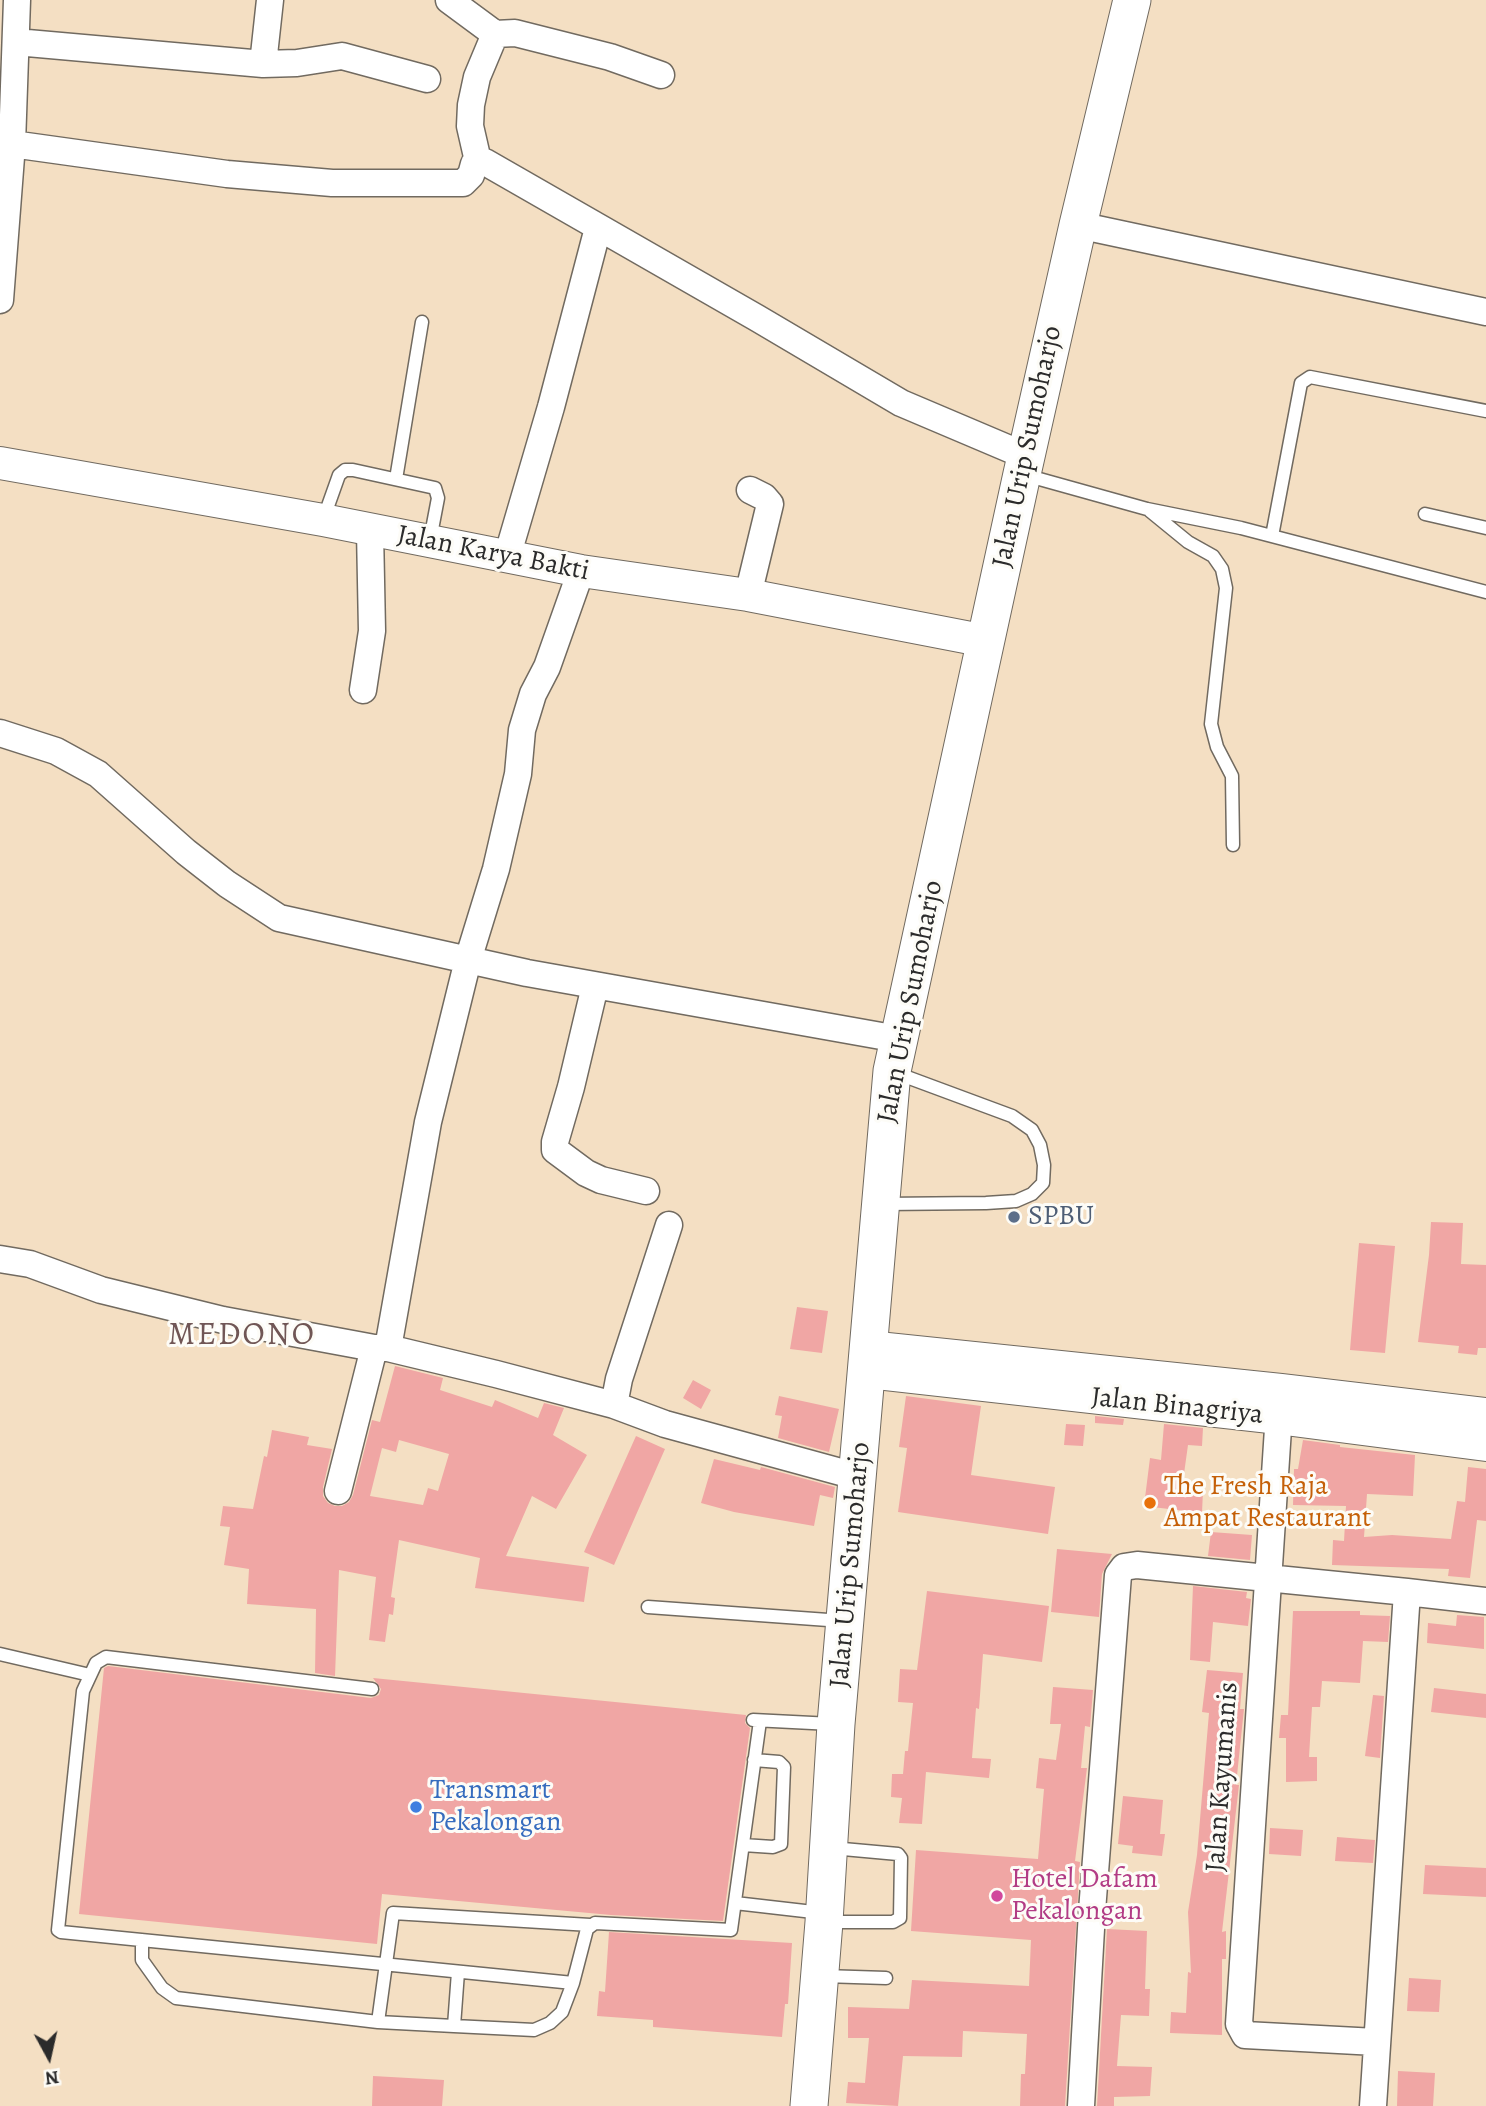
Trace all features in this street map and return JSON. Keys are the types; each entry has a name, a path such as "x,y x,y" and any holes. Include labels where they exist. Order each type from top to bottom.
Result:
{"main road":[{"name":"Jalan Urip Sumoharjo","path":"808,2106 824,1918 836,1724 859,1477 887,1106 895,1055 1024,465 1132,0"}],"street":[{"path":"0,300 17,0"},
{"path":"263,64 271,0"},
{"path":"449,0 495,34 515,33 610,57 660,75"},
{"path":"478,161 470,126 471,105 477,77 495,34"},
{"path":"16,42 263,64 297,63 342,56 427,79"},
{"path":"7,156 332,183 463,183 471,175 474,164 478,161"},
{"path":"478,161 500,170 901,403 1024,465"},
{"path":"1078,225 1486,312"},
{"path":"507,556 551,407 598,228"},
{"name":"Jalan Karya Bakti","path":"0,463 323,520 581,571 748,595 986,641"},
{"path":"748,595 770,504 764,497 750,490"},
{"path":"363,690 372,631 370,531"},
{"path":"338,1491 381,1348 428,1122 468,960 496,869 518,774 522,730 581,571"},
{"path":"0,733 56,751 98,774 186,852 279,918 595,986 895,1055"},
{"path":"595,986 554,1146 555,1150 586,1174 646,1191"},
{"path":"614,1405 619,1379 669,1225"},
{"path":"0,1259 30,1265 102,1290 223,1320 381,1348 614,1405 665,1424 859,1477"},
{"name":"Jalan Binagriya","path":"868,1359 1280,1404 1486,1414"},
{"name":"Jalan Binagriya","path":"1280,1404 1447,1441 1486,1445"},
{"name":"Jalan Kayumanis","path":"1280,1404 1239,2024 1245,2035 1376,2042"},
{"path":"1447,1441 1453,1411"},
{"path":"1082,2106 1092,1911 1118,1575 1124,1567 1137,1565 1486,1601"},
{"path":"1373,2106 1407,1592"}],"lane":[{"path":"396,479 422,322"},
{"path":"1272,536 1301,383 1310,377 1486,411"},
{"path":"1024,465 1147,509 1272,536 1486,592"},
{"path":"323,520 339,475 345,470 396,479 435,488 437,491 430,541"},
{"path":"1147,509 1188,542 1213,556 1222,569 1226,588 1211,724 1217,747 1232,776 1233,845"},
{"path":"1425,514 1486,528"},
{"path":"881,1204 986,1203 1016,1200 1031,1194 1043,1183 1044,1165 1040,1144 1032,1130 1012,1116 895,1055"},
{"path":"648,1607 846,1621"},
{"path":"0,1654 90,1675"},
{"path":"372,1689 106,1657 96,1663 83,1691 58,1930 573,1983"},
{"path":"378,2022 384,1965 392,1914 395,1913 730,1931 754,1760 756,1721 836,1724"},
{"path":"743,1845 774,1847 781,1844 784,1767 779,1762 754,1760"},
{"path":"735,1903 824,1918 893,1922 900,1917 901,1858 898,1854 828,1848"},
{"path":"142,1940 142,1960 162,1988 176,1998 378,2022 534,2030 550,2024 562,2012 590,1925"},
{"path":"454,2026 458,1972"},
{"path":"819,1976 886,1978"}],"building":[{"path":"1431,1222 1463,1223 1461,1264 1486,1265 1486,1348 1478,1348 1477,1355 1458,1353 1459,1346 1418,1342"},
{"path":"1359,1243 1395,1246 1385,1353 1350,1350"},
{"path":"797,1307 828,1311 822,1353 790,1349"},
{"path":"395,1366 443,1378 440,1390 492,1407 495,1400 538,1418 544,1403 564,1408 553,1435 587,1455 556,1509 532,1496 506,1556 589,1567 584,1602 475,1588 480,1558 399,1540 391,1597 395,1598 393,1615 389,1614 385,1642 369,1640 376,1577 339,1570 335,1676 315,1673 316,1609 247,1604 249,1569 224,1565 230,1527 220,1526 223,1506 253,1509 272,1430 309,1437 307,1445 332,1449 323,1496 328,1503 342,1506 349,1502 353,1495 372,1420 380,1422","holes":["399,1440 449,1454 438,1491 428,1488 423,1505 370,1496 382,1448 396,1452"]},
{"path":"693,1380 711,1390 701,1409 683,1398"},
{"path":"779,1396 839,1409 829,1452 778,1438 782,1416 775,1415"},
{"path":"906,1396 981,1406 971,1475 1055,1487 1048,1534 898,1512 907,1448 899,1447"},
{"path":"1095,1416 1124,1419 1123,1425 1095,1423"},
{"path":"1066,1424 1085,1425 1083,1446 1064,1445"},
{"path":"1164,1424 1203,1428 1202,1446 1188,1445 1182,1488 1203,1490 1202,1513 1144,1506 1150,1458 1161,1460"},
{"path":"636,1436 665,1449 614,1565 584,1552"},
{"path":"1303,1440 1415,1455 1413,1496 1367,1494 1364,1537 1392,1535 1451,1539 1457,1501 1465,1502 1468,1467 1486,1469 1486,1521 1477,1520 1470,1578 1448,1576 1449,1569 1332,1565 1333,1540 1344,1541 1346,1506 1293,1505 1294,1469 1298,1469"},
{"path":"714,1459 760,1470 761,1467 835,1487 833,1498 820,1495 814,1526 734,1512 701,1503"},
{"path":"1211,1532 1252,1535 1250,1560 1208,1556"},
{"path":"1057,1549 1112,1554 1102,1574 1099,1617 1051,1612"},
{"path":"1193,1586 1247,1592 1246,1598 1251,1599 1248,1626 1213,1622 1210,1662 1190,1660"},
{"path":"927,1591 1049,1606 1042,1662 983,1654 972,1758 991,1759 989,1778 926,1772 922,1824 899,1823 902,1798 891,1797 892,1774 903,1774 913,1703 898,1702 900,1669 917,1670"},
{"path":"1293,1611 1360,1611 1360,1615 1390,1616 1388,1642 1363,1641 1360,1683 1322,1681 1320,1707 1312,1707 1309,1757 1317,1757 1317,1781 1286,1782 1286,1738 1279,1738 1281,1715 1288,1715"},
{"path":"1457,1615 1484,1617 1484,1649 1427,1643 1428,1623 1456,1626"},
{"name":"Transmart Pekalongan","path":"108,1666 371,1698 379,1695 381,1689 373,1678 746,1715 745,1723 750,1728 723,1921 611,1915 382,1894 377,1944 79,1914 104,1668"},
{"path":"1207,1670 1243,1673 1240,1709 1244,1709 1236,1785 1239,1785 1222,1932 1226,1931 1226,1959 1222,1959 1222,2035 1170,2033 1171,2012 1186,2013 1188,1972 1191,1973 1188,1912 1197,1855 1209,1713 1202,1712"},
{"path":"1053,1687 1093,1690 1090,1727 1085,1726 1081,1768 1087,1768 1075,1861 1080,1862 1065,2106 1020,2106 1021,2074 1025,2074 1027,2034 963,2031 962,2057 903,2056 898,2106 846,2103 848,2082 865,2083 869,2038 848,2038 848,2007 909,2009 912,1980 1029,1986 1031,1940 911,1931 916,1850 1038,1859 1044,1789 1036,1788 1039,1758 1056,1760 1061,1724 1050,1724"},
{"path":"1434,1688 1486,1694 1486,1718 1431,1712"},
{"path":"1373,1695 1384,1696 1380,1758 1365,1756"},
{"path":"1123,1796 1163,1800 1160,1834 1165,1834 1162,1856 1132,1853 1133,1846 1118,1844"},
{"path":"1270,1828 1303,1830 1301,1856 1269,1854"},
{"path":"1337,1837 1375,1840 1373,1863 1335,1861"},
{"path":"1425,1865 1486,1868 1486,1897 1423,1894"},
{"path":"1107,1929 1147,1931 1145,1989 1150,1989 1149,2016 1121,2015 1117,2066 1152,2067 1150,2096 1114,2097 1114,2106 1097,2106"},
{"path":"609,1932 792,1943 788,2004 785,2004 782,2037 653,2027 653,2020 597,2016 599,1991 605,1992"},
{"path":"1409,1978 1441,1980 1439,2012 1407,2011"},
{"path":"1398,2071 1435,2073 1433,2106 1397,2106"},
{"path":"373,2076 444,2080 442,2106 372,2106"}],"place":[{"name":"SPBU","path":"1014,1217"},
{"name":"The Fresh Raja Ampat Restaurant","path":"1150,1503"},
{"name":"Transmart Pekalongan","path":"416,1807"},
{"name":"Hotel Dafam Pekalongan","path":"997,1896"}],"district":[{"name":"MEDONO","path":"242,1336"}]}
